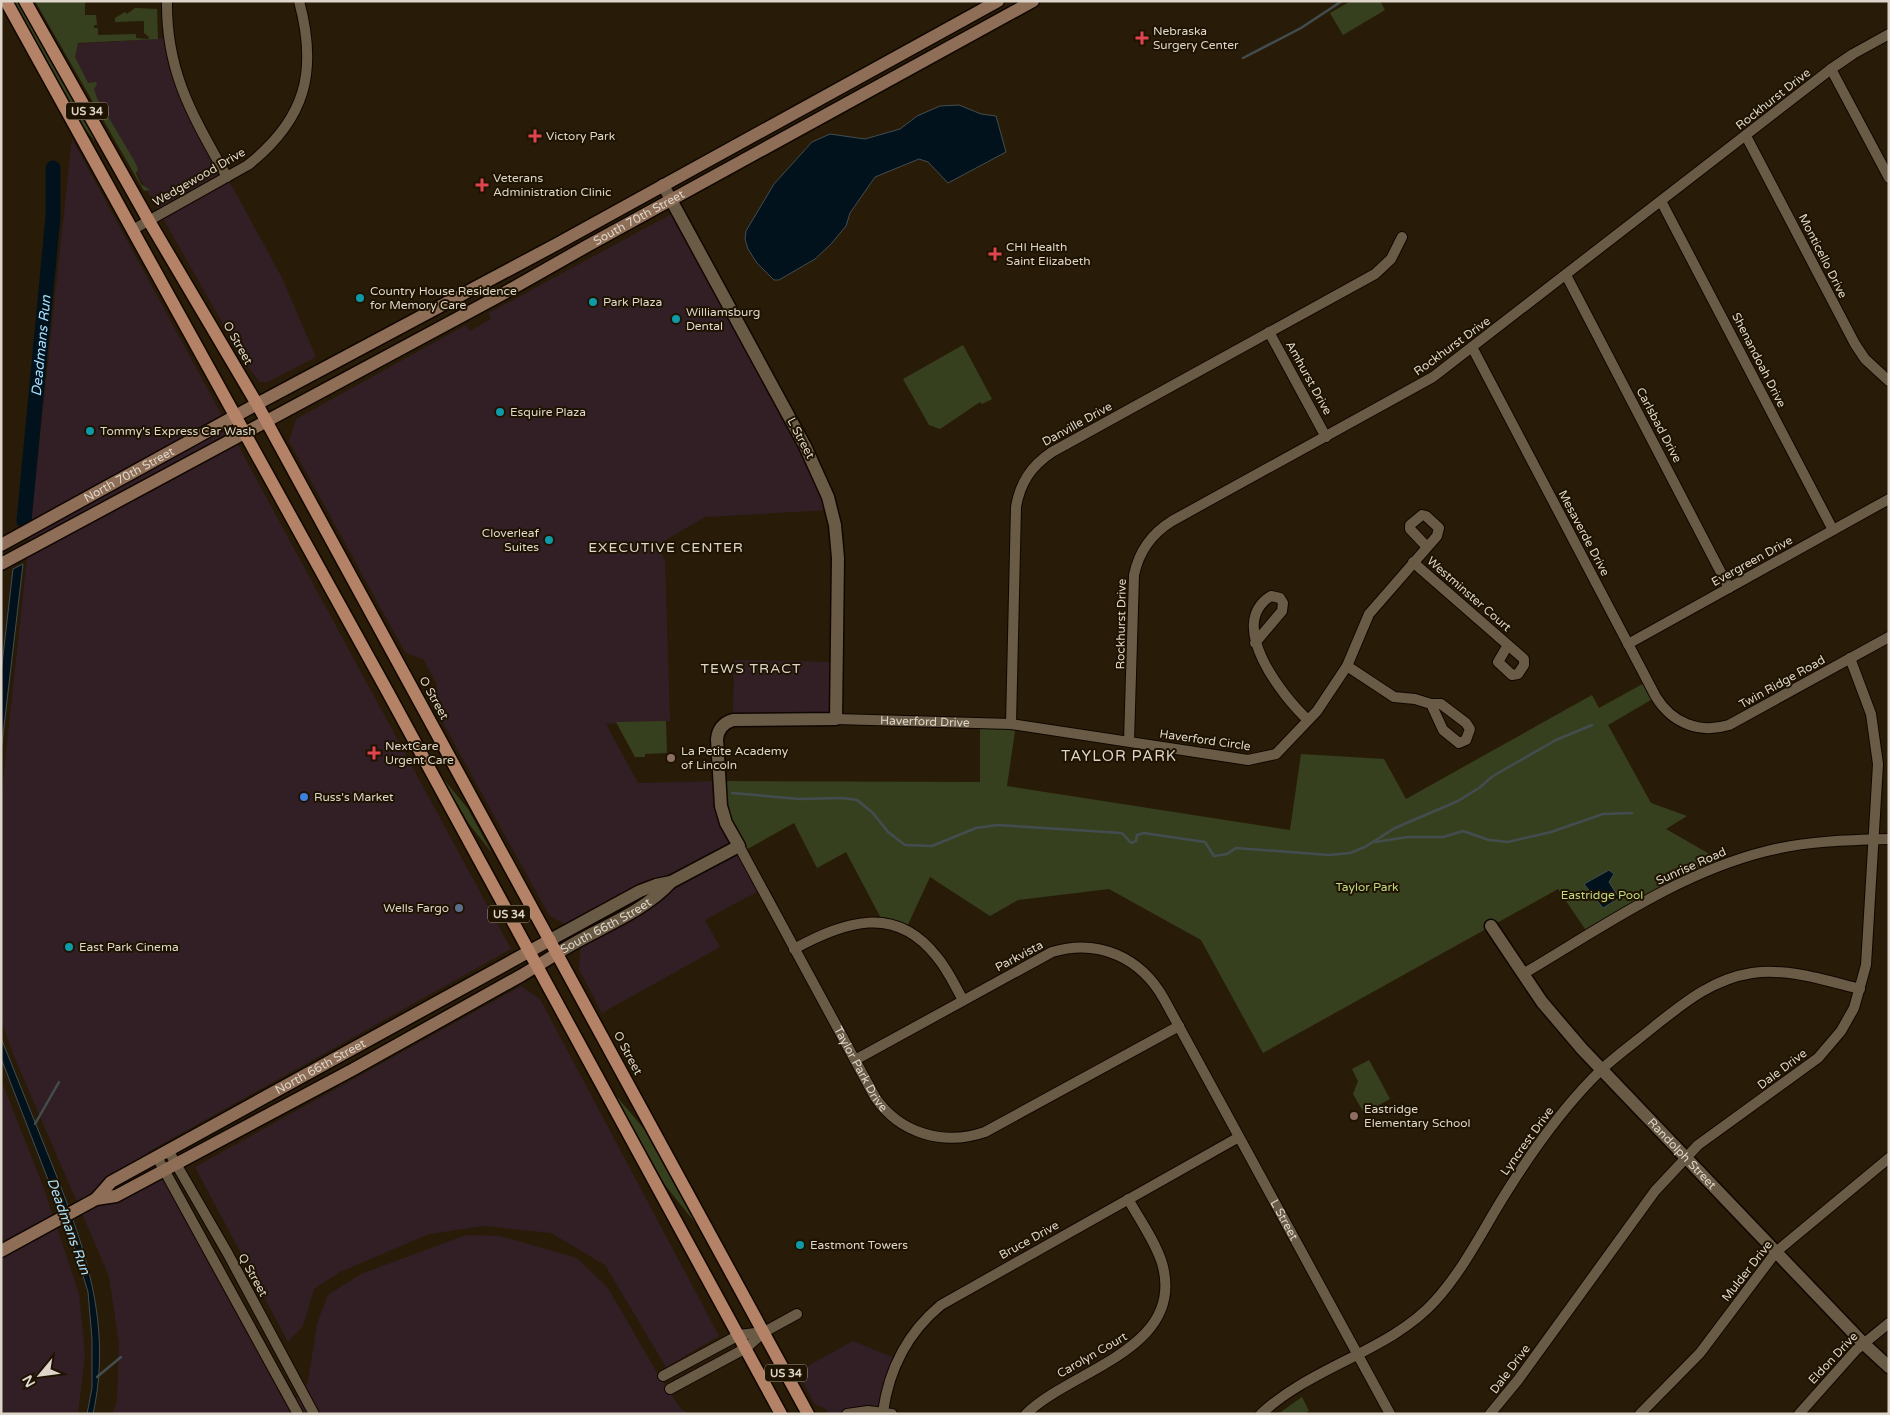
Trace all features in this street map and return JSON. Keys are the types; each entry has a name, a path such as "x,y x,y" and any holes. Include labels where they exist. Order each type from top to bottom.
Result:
{"main road":[{"name":"US 34","path":"6,1 246,433 781,1414"},
{"name":"O Street","path":"25,1 149,221 257,404 808,1414"},
{"name":"South 70th Street","path":"257,404 663,185 998,1"},
{"name":"South 70th Street","path":"246,433 499,296 671,199 1033,1"},
{"name":"North 70th Street","path":"1,545 257,404"},
{"name":"North 70th Street","path":"1,564 246,433"},
{"name":"North 66th Street","path":"1,1251 96,1199 111,1182 550,940"},
{"name":"South 66th Street","path":"537,966 558,953"},
{"name":"North 66th Street","path":"96,1199 116,1196 352,1070 537,966"},
{"path":"289,1103 308,1086 343,1064 351,1049"}],"street":[{"path":"167,1 169,38 180,87 192,115 227,177"},
{"name":"Wedgewood Drive","path":"134,230 227,177 263,152 287,123 300,99 308,71 309,47 307,31 299,1"},
{"name":"Rockhurst Drive","path":"1129,742 1134,575 1136,564 1153,535 1172,521 1428,381 1831,69 1889,34"},
{"path":"1831,69 1889,178"},
{"name":"Monticello Drive","path":"1746,136 1855,344 1865,359 1889,381"},
{"name":"L Street","path":"663,185 805,446 828,497 836,534 838,558 836,719"},
{"name":"Shenandoah Drive","path":"1661,201 1833,530"},
{"name":"Danville Drive","path":"1011,724 1016,507 1018,494 1028,474 1052,452 1364,280 1384,267 1402,238"},
{"name":"Carlsbad Drive","path":"1566,275 1729,588"},
{"name":"Amhurst Drive","path":"1269,332 1326,436"},
{"name":"Mesaverde Drive","path":"1472,347 1659,702 1667,712 1683,723"},
{"name":"Evergreen Drive","path":"1628,644 1889,500"},
{"path":"1255,643 1289,701 1308,720 1331,692 1347,666 1369,614 1427,547"},
{"name":"Westminster Court","path":"1413,562 1508,645"},
{"name":"Twin Ridge Road","path":"1683,723 1708,729 1729,725 1889,637"},
{"name":"Dale Drive","path":"1490,1414 1518,1380 1641,1209 1686,1158 1701,1143 1818,1058 1841,1030 1854,1008 1866,965 1878,778 1876,739 1868,703 1850,658"},
{"path":"1347,666 1394,697 1431,704"},
{"name":"Haverford Drive","path":"721,726 733,720 836,719 1011,724 1129,742"},
{"name":"Haverford Circle","path":"1129,742 1248,760 1276,754 1308,720"},
{"name":"Taylor Park Drive","path":"721,726 717,739 720,801 726,823 879,1102 898,1121 927,1135 959,1138 992,1129 1179,1026"},
{"name":"Sunrise Road","path":"1523,974 1661,892 1720,865 1769,850 1801,844 1889,839"},
{"name":"South 66th Street","path":"558,953 654,898 671,882 739,846"},
{"name":"South 66th Street","path":"550,940 640,892 656,885 671,882"},
{"path":"794,948 847,924 867,922 891,926 918,938 932,951 963,1000"},
{"name":"Randolph Street","path":"1491,926 1556,1020 1601,1070 1863,1343 1889,1367"},
{"name":"Parkvista","path":"855,1060 1052,952 1072,948 1093,948 1121,956 1140,968 1157,987 1179,1026"},
{"name":"Lyncrest Drive","path":"1261,1414 1288,1390 1406,1326 1435,1301 1452,1279 1535,1148 1555,1121 1601,1070 1689,999 1710,986 1733,977 1761,972 1789,972 1860,989"},
{"name":"L Street","path":"1179,1026 1390,1414"},
{"name":"Bruce Drive","path":"888,1413 889,1383 897,1359 914,1332 934,1311 957,1294 1239,1137"},
{"name":"Q Street","path":"168,1150 228,1254 314,1414"},
{"path":"156,1157 298,1414"},
{"name":"Mulder Drive","path":"1640,1414 1700,1353 1776,1252 1889,1158"},
{"name":"Carolyn Court","path":"1026,1414 1054,1391 1137,1344 1151,1330 1158,1318 1165,1294 1164,1271 1159,1256 1128,1199"},
{"path":"670,1389 746,1348 764,1332 798,1314"},
{"name":"Eldon Drive","path":"1799,1414 1863,1343 1889,1323"},
{"path":"663,1376 739,1335 764,1332"},
{"path":"847,1414 888,1413"}],"shaded area":[{"path":"169,38 176,74 227,177 282,278 316,357 268,382 260,382 247,366 72,59 75,44"},
{"path":"72,139 511,949 148,1152 289,1410 308,1382 317,1324 328,1295 361,1274 466,1235 500,1236 577,1258 608,1288 657,1373 681,1409 690,1414 112,1414 117,1402 119,1343 109,1276 13,1054 1,1020 1,800"},
{"path":"677,211 831,510 705,517 657,545 665,561 670,721 606,724 638,783 719,781 762,889 705,920 720,947 602,1013 579,969 581,938 670,883 572,928 549,915 432,703 437,685 424,660 405,652 289,441 296,419 466,325 470,331 491,319 489,313"},
{"path":"734,660 837,662 836,719 733,720"},
{"path":"521,986 540,999 719,1336 666,1367 605,1265 551,1233 484,1226 429,1234 340,1272 314,1289 303,1326 288,1342 195,1167"},
{"path":"1,1080 43,1186 79,1294 85,1355 78,1414 1,1414"},
{"path":"853,1341 897,1359 883,1412 892,1414 828,1414 826,1409 815,1404 797,1372"}],"green space":[{"path":"11,1 18,1 99,146 81,124"},
{"path":"35,1 85,1 85,15 96,15 97,25 94,25 94,28 98,28 98,35 136,34 136,38 148,39 149,37 144,33 144,21 115,22 115,18 125,12 127,14 135,8 157,9 158,39 78,43 75,57 88,83 96,82 97,85 94,89 97,98 135,162 138,169 136,173 141,184 150,190 144,191"},
{"path":"1351,1 1380,1 1385,10 1343,35 1330,13"},
{"path":"963,345 992,399 982,404 980,402 940,429 929,425 903,379"},
{"name":"Taylor Park","path":"1648,681 1656,697 1608,725 1651,803 1687,816 1666,829 1725,863 1589,935 1558,889 1263,1053 1201,940 1109,889 1018,900 990,916 930,877 905,931 884,924 846,852 817,868 794,823 742,852 719,781 980,782 980,722 1016,724 1007,786 1290,830 1301,754 1384,759 1406,799 1592,695 1599,708"},
{"path":"666,721 667,753 645,754 645,757 635,757 616,722"},
{"path":"441,776 468,809 492,853 469,824"},
{"path":"1369,1060 1390,1099 1364,1113 1353,1094 1358,1081 1352,1069"},
{"path":"613,1092 644,1129 696,1224 665,1185"},
{"path":"1302,1397 1309,1411 1303,1414 1278,1414"}],"water":[{"path":"959,105 981,114 996,116 1006,152 948,183 928,162 919,159 875,177 850,213 846,226 815,259 779,280 774,280 757,263 748,249 745,239 746,231 774,184 812,142 830,134 865,139 900,129 917,116 940,106"},
{"path":"23,564 1,752 1,673 13,569"},
{"path":"1609,870 1614,874 1609,882 1619,898 1603,908 1584,884"},
{"path":"1,1038 63,1193 84,1254 92,1285 100,1348 93,1414 87,1414 92,1388 92,1339 88,1292 76,1252 1,1058"}],"waterway":[{"path":"1243,58 1301,28 1342,1"},
{"name":"Deadmans Run","path":"24,521 53,217 53,168"},
{"path":"732,793 799,799 842,798 857,800 873,813 888,832 905,845 932,846 976,828 997,825 1122,833 1131,843 1136,841 1137,835 1144,833 1205,842 1214,856 1227,854 1236,848 1329,855 1350,853 1365,847 1395,828 1458,801 1479,788 1493,776 1556,740 1592,725"},
{"path":"1375,842 1408,837 1443,837 1463,831 1489,840 1508,842 1551,832 1603,814 1632,813"},
{"path":"35,1124 59,1082"},
{"path":"97,1377 121,1357"}],"place":[{"name":"Nebraska Surgery Center","path":"1142,38"},
{"name":"Victory Park","path":"535,136"},
{"name":"Veterans Administration Clinic","path":"482,185"},
{"name":"CHI Health Saint Elizabeth","path":"995,254"},
{"name":"Country House Residence for Memory Care","path":"360,298"},
{"name":"Park Plaza","path":"593,302"},
{"name":"Williamsburg Dental","path":"676,319"},
{"name":"Esquire Plaza","path":"500,412"},
{"name":"Tommy's Express Car Wash","path":"90,431"},
{"name":"Cloverleaf Suites","path":"549,540"},
{"name":"NextCare Urgent Care","path":"374,753"},
{"name":"La Petite Academy of Lincoln","path":"671,758"},
{"name":"Russ's Market","path":"304,797"},
{"name":"Wells Fargo","path":"459,908"},
{"name":"East Park Cinema","path":"69,947"},
{"name":"Eastridge Elementary School","path":"1354,1116"},
{"name":"Eastmont Towers","path":"800,1245"}],"district":[{"name":"EXECUTIVE CENTER","path":"666,547"},
{"name":"TEWS TRACT","path":"751,668"},
{"name":"TAYLOR PARK","path":"1119,756"}],"park label":[{"name":"Eastridge Pool","path":"1602,895"}]}
